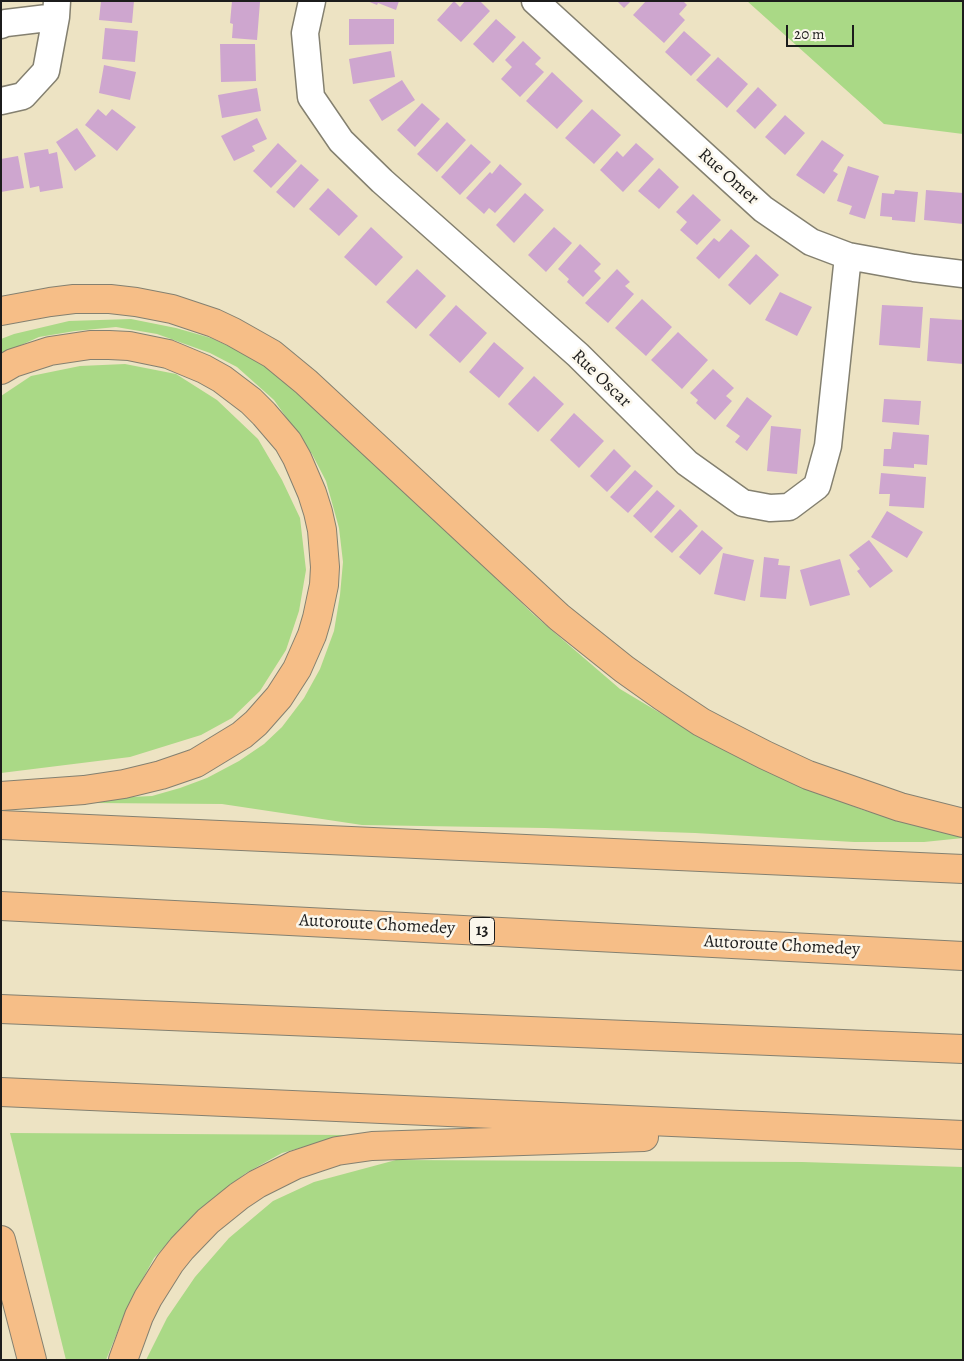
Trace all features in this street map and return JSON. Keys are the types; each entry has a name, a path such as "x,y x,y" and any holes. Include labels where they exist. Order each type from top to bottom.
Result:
{"main road":[{"path":"1,312 74,299 110,299 172,309 214,323 233,332 272,354 306,382 559,616 624,669 662,696 722,733 808,775 922,814 963,823"},
{"path":"1,370 13,363 50,351 90,345 109,345 129,346 168,354 204,369 222,379 251,401 264,414 288,442 297,458 318,512 322,530 325,567 318,618 297,669 279,697 256,723 242,735 196,763 162,775 98,788 1,796"},
{"path":"1,825 963,869"},
{"name":"Autoroute Chomedey","path":"1,906 963,956"},
{"path":"1,1009 963,1049"},
{"path":"1,1092 963,1135"},
{"path":"123,1360 139,1316 158,1281 170,1263 195,1234 223,1208 257,1184 295,1165 315,1158 337,1152 378,1146 837,1130"},
{"path":"1,1240 32,1360"}],"street":[{"name":"Rue Oscar","path":"312,1 306,33 311,97 341,141 382,182 578,355 687,464 743,503 770,508 789,506 817,486 828,446 848,256"},
{"name":"Rue Omer","path":"535,1 763,209 811,242 848,256 914,268 963,274"},
{"path":"1,25 57,9 46,71 23,96 1,101"}],"green space":[{"path":"747,1 963,1 963,134 884,124"},
{"path":"131,319 176,328 211,338 275,371 367,454 534,615 620,689 687,729 761,769 863,810 963,838 924,842 854,842 695,833 362,825 222,804 94,803 131,797 152,796 207,778 239,761 264,744 282,727 304,698 320,669 334,631 343,562 339,528 326,481 312,454 274,400 237,367 210,353 157,334 116,327 39,337 1,354 1,339 14,334 69,321"},
{"path":"125,364 176,374 217,400 258,439 282,480 300,518 306,570 299,611 286,650 260,691 232,718 201,735 130,757 1,773 1,396 31,376 80,366"},
{"path":"10,1133 346,1135 282,1153 246,1173 212,1199 154,1258 127,1308 106,1360 66,1360"},
{"path":"396,1160 802,1162 963,1167 963,1360 146,1360 167,1318 195,1277 229,1238 273,1201 314,1182"}],"building":[{"path":"101,1 134,1 132,23 99,20"},
{"path":"232,1 260,2 257,40 232,38 233,24 230,23"},
{"path":"367,1 399,1 396,10"},
{"path":"454,1 460,7 465,1 480,1 490,11 461,42 437,20"},
{"path":"617,1 631,1 624,8"},
{"path":"646,1 683,1 687,5 679,14 685,20 664,43 633,15"},
{"path":"349,19 394,19 394,44 349,45"},
{"path":"496,19 516,37 493,63 473,44"},
{"path":"105,28 138,31 135,62 102,59"},
{"path":"684,31 711,55 691,76 665,52"},
{"path":"523,41 541,58 535,64 544,72 520,97 501,79 512,67 505,60"},
{"path":"220,44 255,44 256,81 221,82"},
{"path":"391,51 395,77 353,84 349,59"},
{"path":"718,57 748,84 727,108 696,80"},
{"path":"104,65 136,72 130,100 99,93"},
{"path":"552,72 583,101 557,129 526,101"},
{"path":"402,80 415,100 382,121 369,100"},
{"path":"758,87 777,105 755,129 736,111"},
{"path":"257,88 261,111 222,118 218,95"},
{"path":"422,103 440,119 415,147 397,130"},
{"path":"98,109 106,116 112,109 136,127 117,151 85,125"},
{"path":"592,109 621,135 594,164 565,138"},
{"path":"785,115 805,133 785,155 765,137"},
{"path":"257,118 267,139 252,146 255,151 234,161 221,136"},
{"path":"447,122 466,140 437,172 417,154"},
{"path":"77,128 96,156 75,171 56,142"},
{"path":"822,140 844,155 833,171 838,174 824,194 796,175"},
{"path":"278,143 297,161 271,188 253,171"},
{"path":"636,143 654,159 623,192 600,170 617,151 623,157"},
{"path":"471,144 491,162 460,195 441,177"},
{"path":"48,149 49,154 57,152 63,188 40,192 39,186 30,188 24,153"},
{"path":"18,156 24,188 1,192 1,159"},
{"path":"301,164 319,180 294,208 276,192"},
{"path":"500,164 522,184 495,213 489,208 484,214 466,198"},
{"path":"848,166 879,176 865,219 849,214 852,206 837,201"},
{"path":"659,168 679,187 659,209 638,191"},
{"path":"328,188 358,216 339,236 309,209"},
{"path":"895,190 918,192 915,222 892,220 892,217 880,216 882,193 894,194"},
{"path":"926,190 963,193 963,224 924,220"},
{"path":"525,193 544,210 514,243 496,225"},
{"path":"693,194 721,220 697,245 680,230 687,222 676,212"},
{"path":"371,227 403,257 376,286 344,257"},
{"path":"554,227 572,243 546,272 528,255"},
{"path":"731,229 750,246 719,279 696,258 714,238 719,242"},
{"path":"580,244 601,264 594,271 601,278 583,297 567,282 569,279 558,269"},
{"path":"756,254 779,275 750,305 728,285"},
{"path":"417,269 446,296 416,329 386,302"},
{"path":"617,269 630,282 625,286 634,294 608,323 585,303"},
{"path":"780,292 812,307 797,336 765,320"},
{"path":"642,299 672,327 646,356 615,328"},
{"path":"456,305 487,333 460,363 429,335"},
{"path":"882,305 923,307 920,348 879,345"},
{"path":"930,318 963,320 963,364 927,361"},
{"path":"678,332 708,360 682,389 651,360"},
{"path":"494,342 524,368 499,398 469,372"},
{"path":"713,369 734,388 726,396 732,401 715,420 696,403 698,400 690,393"},
{"path":"534,376 564,404 538,432 508,404"},
{"path":"747,397 772,416 747,451 735,442 740,436 726,426"},
{"path":"884,399 921,401 919,425 882,422"},
{"path":"574,413 604,441 579,468 550,440"},
{"path":"771,426 801,429 797,474 767,471"},
{"path":"893,432 929,435 927,465 914,464 914,468 883,466 884,449 891,449"},
{"path":"614,449 631,466 607,492 590,476"},
{"path":"635,470 653,486 628,513 610,497"},
{"path":"881,473 926,477 924,508 889,506 890,494 879,494"},
{"path":"657,490 675,506 651,533 633,516"},
{"path":"680,509 698,526 672,553 654,537"},
{"path":"887,511 923,532 907,558 871,537"},
{"path":"702,530 723,548 700,575 679,557"},
{"path":"869,540 893,571 870,588 857,571 860,569 849,555"},
{"path":"723,553 754,560 745,601 714,594"},
{"path":"764,557 779,559 778,565 790,566 786,599 760,597"},
{"path":"840,559 850,595 810,606 800,570"}]}
